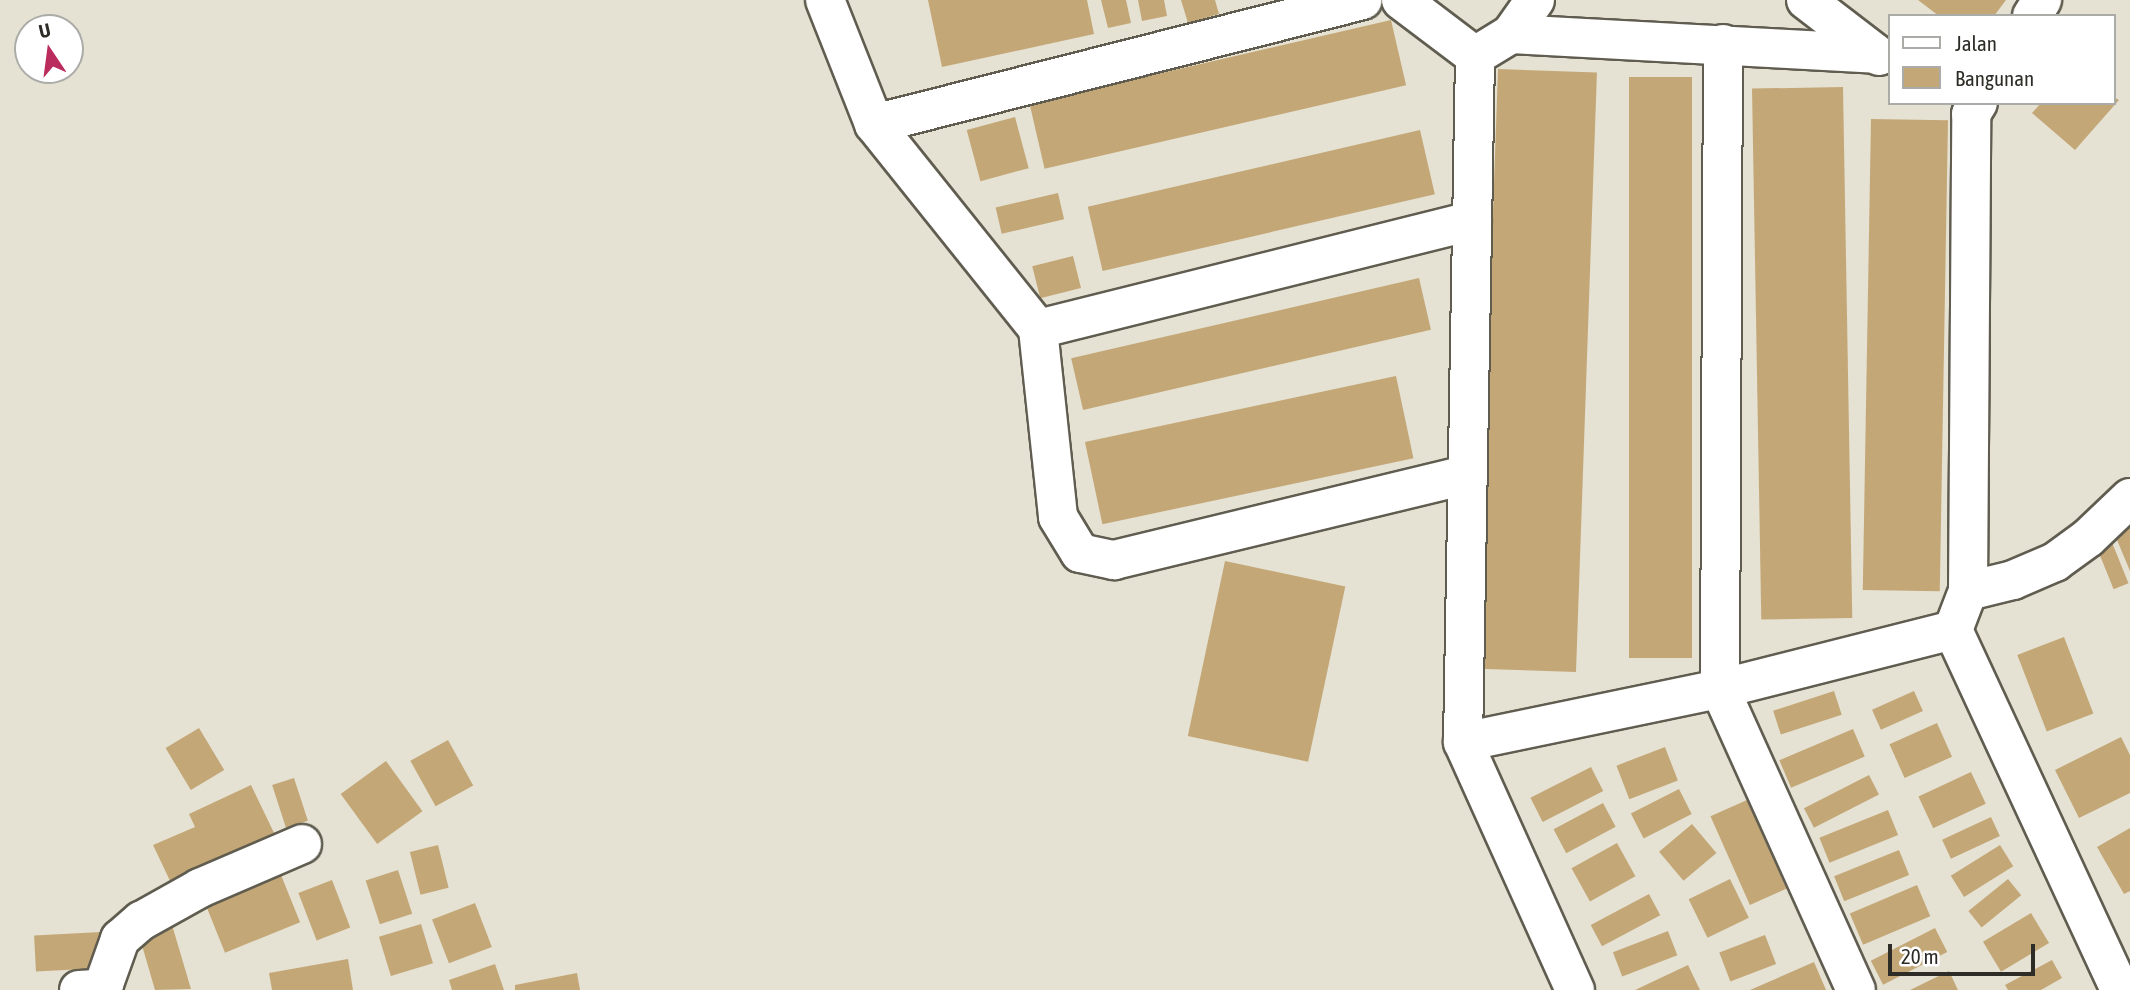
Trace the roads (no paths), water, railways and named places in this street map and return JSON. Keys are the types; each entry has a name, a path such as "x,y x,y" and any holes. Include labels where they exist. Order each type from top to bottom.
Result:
{"street":[{"path":"825,0 874,124 1038,329 1058,517 1080,552 1114,560 1466,475"},
{"path":"874,124 1363,0"},
{"path":"1401,0 1475,56"},
{"path":"1475,56 1511,34 1535,0"},
{"path":"1806,0 1882,58"},
{"path":"1511,34 1723,44 1882,58"},
{"path":"1723,44 1720,689 1856,990"},
{"path":"1475,56 1463,742 1575,990"},
{"path":"1968,107 1968,591 1953,630 2120,990"},
{"path":"1038,329 1472,221"},
{"path":"1968,591 2013,580 2055,562 2088,538 2130,498"},
{"path":"1463,742 1720,689 1953,630"},
{"path":"79,990 97,989 104,984 120,939 141,921 200,888 302,844"}]}
